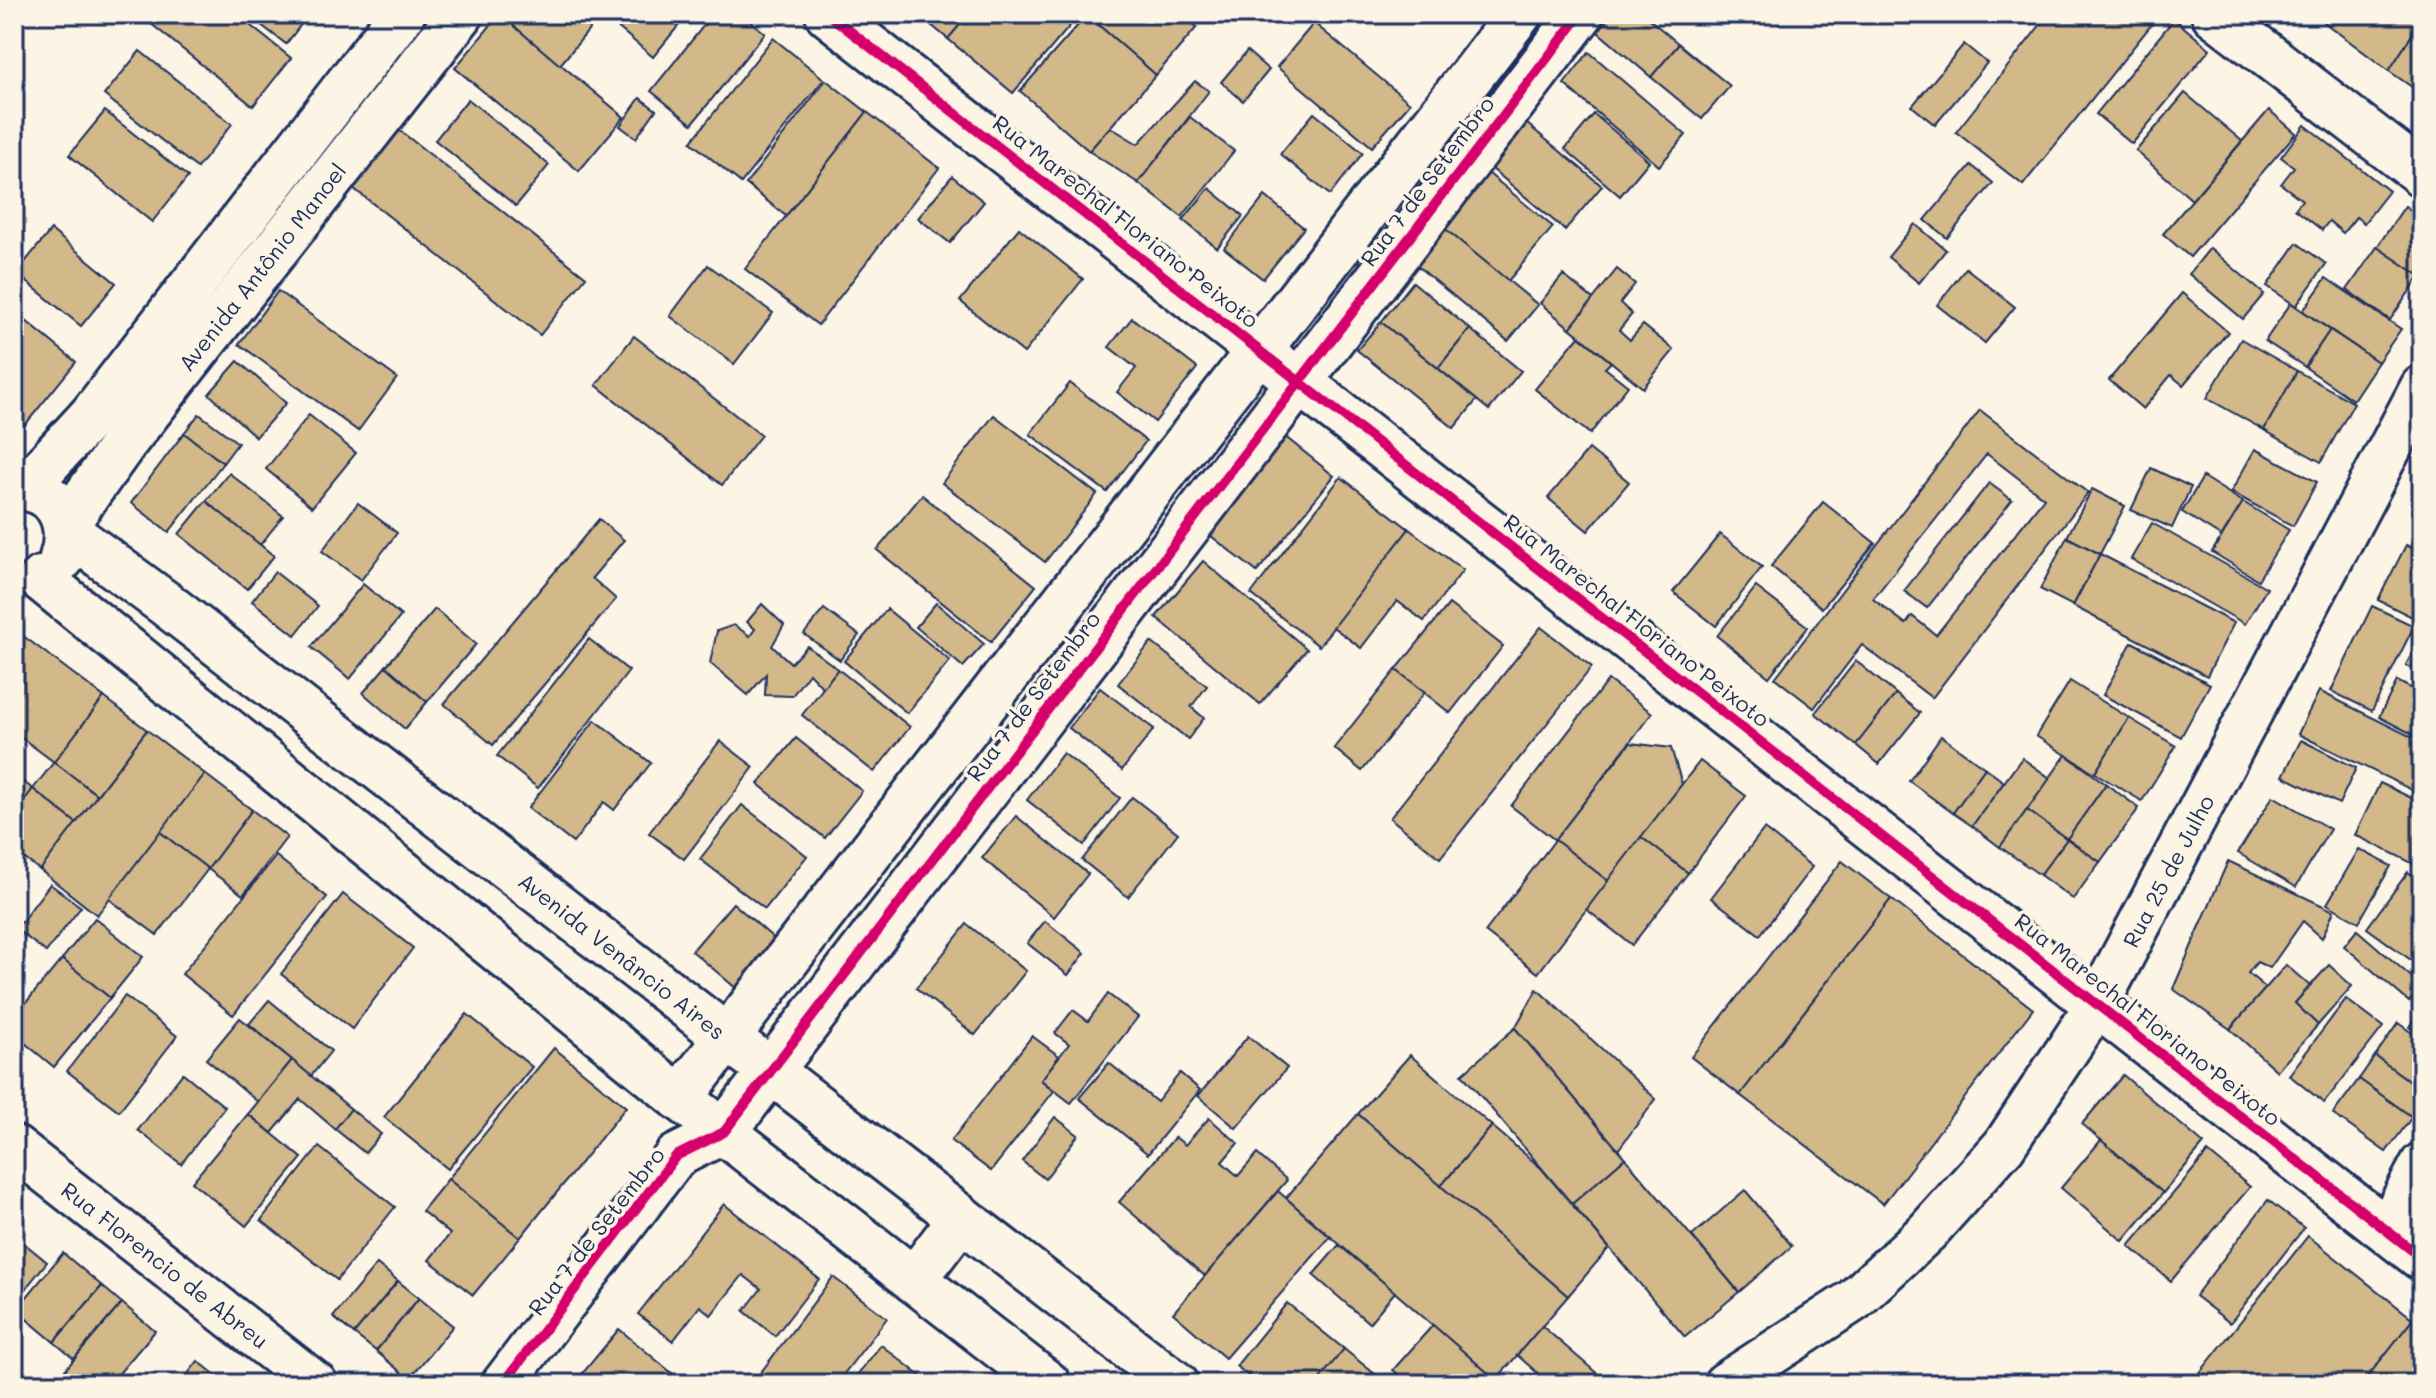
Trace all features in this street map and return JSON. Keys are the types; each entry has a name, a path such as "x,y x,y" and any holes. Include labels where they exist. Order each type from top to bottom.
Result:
{"street":[{"name":"Avenida Antônio Manoel","path":"20,487 92,415 402,14"},
{"name":"Avenida Antônio Manoel","path":"25,588 62,559 67,527 124,443 461,14"},
{"name":"Rua Marechal Floriano Peixoto","path":"828,14 2422,1258"},
{"name":"Rua 7 de Setembro","path":"676,1156 680,1098 1519,14"},
{"path":"2214,14 2422,174"},
{"name":"Rua 7 de Setembro","path":"503,1384 676,1156 724,1132 1299,382 1574,16"},
{"name":"Rua 25 de Julho","path":"1725,1384 1854,1300 1927,1232 2004,1146 2097,1005 2422,387"},
{"name":"Avenida Venâncio Aires","path":"20,487 50,497 67,527 1176,1384"},
{"path":"25,588 221,724 680,1098 1048,1384"},
{"path":"221,724 259,675"},
{"path":"978,712 1020,746"},
{"path":"484,939 525,881"},
{"name":"Rua Florencio de Abreu","path":"14,1147 316,1384"},
{"path":"2387,1230 2422,1164"},
{"path":"914,1280 961,1218"}],"building":[{"path":"147,14 236,14 291,58 253,106 144,18"},
{"path":"247,14 309,14 286,44"},
{"path":"500,14 624,117 579,171 455,68"},
{"path":"500,14 602,14 560,65"},
{"path":"602,14 688,14 653,57"},
{"path":"713,14 741,14 765,33 692,124 651,91"},
{"path":"918,14 969,14 948,39"},
{"path":"969,14 1080,14 1013,93 948,39"},
{"path":"1182,14 1197,27 1156,75 1087,15"},
{"path":"1612,14 1643,14 1679,44 1651,77 1598,32"},
{"path":"1689,14 1706,14 1699,22"},
{"path":"2049,14 2139,14 2152,24 2023,185 1956,132"},
{"path":"2313,14 2422,14 2422,19 2389,71"},
{"path":"1087,15 1156,75 1089,151 1020,91"},
{"path":"2174,19 2210,49 2132,144 2096,114"},
{"path":"2422,19 2422,94 2389,71"},
{"path":"1314,23 1410,103 1372,147 1277,67"},
{"path":"773,38 824,79 741,183 691,142"},
{"path":"1679,44 1730,86 1702,119 1651,77"},
{"path":"1964,44 1987,63 1935,125 1912,106"},
{"path":"140,51 232,124 197,168 104,95"},
{"path":"1247,51 1269,70 1243,101 1221,82"},
{"path":"1589,52 1686,135 1659,166 1564,84"},
{"path":"826,80 867,112 786,216 746,184"},
{"path":"1195,81 1209,91 1138,183 1089,151 1110,127 1138,144"},
{"path":"2185,93 2242,141 2192,200 2136,151"},
{"path":"640,98 656,110 636,138 620,126"},
{"path":"468,99 549,165 516,206 435,140"},
{"path":"2269,110 2296,133 2190,257 2163,234"},
{"path":"105,111 188,177 152,222 69,155"},
{"path":"867,112 939,168 818,325 745,269"},
{"path":"1314,113 1363,153 1330,195 1280,154"},
{"path":"1594,114 1649,161 1620,196 1565,149"},
{"path":"1190,117 1234,151 1182,217 1138,183"},
{"path":"1526,123 1602,186 1565,230 1491,168"},
{"path":"2305,125 2389,191 2364,223 2356,217 2343,233 2329,221 2322,230 2295,209 2302,200 2281,184 2294,167 2281,157"},
{"path":"399,130 586,277 540,335 353,188"},
{"path":"1971,165 1993,183 1947,238 1925,220"},
{"path":"1488,173 1553,227 1508,281 1444,228"},
{"path":"952,176 984,202 950,243 918,218"},
{"path":"1209,188 1243,216 1217,248 1183,220"},
{"path":"1265,196 1304,228 1263,279 1224,248"},
{"path":"2405,206 2422,218 2420,276 2377,247"},
{"path":"1915,224 1946,250 1919,283 1888,257"},
{"path":"1019,228 1083,279 1024,353 960,301"},
{"path":"1444,228 1538,305 1508,341 1415,264"},
{"path":"51,230 116,283 81,326 16,273"},
{"path":"2297,243 2326,264 2296,306 2267,286"},
{"path":"2377,247 2420,276 2390,320 2347,290"},
{"path":"2210,248 2264,294 2243,319 2189,274"},
{"path":"708,265 773,313 734,364 670,316"},
{"path":"1966,268 2015,307 1985,343 1937,305"},
{"path":"1617,269 1635,284 1620,303 1632,314 1619,330 1630,340 1643,325 1674,350 1643,388 1570,328"},
{"path":"1563,275 1593,299 1570,328 1540,303"},
{"path":"2326,278 2401,329 2378,362 2303,311"},
{"path":"1413,282 1470,329 1438,368 1381,322"},
{"path":"278,291 397,378 358,431 239,344"},
{"path":"2182,293 2228,332 2183,385 2171,375 2143,409 2109,380"},
{"path":"2291,303 2330,330 2305,367 2265,341"},
{"path":"14,311 76,362 21,430 14,424"},
{"path":"1132,318 1197,368 1155,422 1117,392 1136,368 1109,347"},
{"path":"1381,322 1477,400 1454,428 1357,350"},
{"path":"1470,329 1521,371 1489,410 1438,368"},
{"path":"2330,330 2378,362 2353,400 2305,367"},
{"path":"634,336 761,435 722,485 596,385"},
{"path":"1579,336 1611,362 1605,368 1628,386 1590,434 1535,389"},
{"path":"2241,339 2297,371 2264,430 2207,398"},
{"path":"238,361 286,403 256,437 209,394"},
{"path":"2297,371 2354,403 2321,462 2264,430"},
{"path":"1070,383 1146,441 1107,492 1030,434"},
{"path":"1980,410 2088,493 1932,698 1862,645 1814,708 1775,678","holes":["1987,454 2044,498 1936,635 1912,616 1906,624 1873,599"]},
{"path":"199,414 238,443 223,463 184,433"},
{"path":"309,415 356,453 312,507 266,469"},
{"path":"994,415 1097,494 1045,562 942,483"},
{"path":"184,433 223,463 169,532 131,503"},
{"path":"1283,435 1334,476 1257,572 1206,532"},
{"path":"1589,449 1629,482 1588,531 1548,498"},
{"path":"2255,449 2317,482 2293,526 2231,492"},
{"path":"2151,468 2191,487 2172,528 2131,510"},
{"path":"229,473 283,516 260,545 206,501"},
{"path":"1341,477 1409,529 1319,646 1251,594"},
{"path":"2203,477 2243,502 2222,537 2182,512"},
{"path":"1989,483 2012,500 1927,608 1904,591"},
{"path":"2092,489 2125,506 2100,554 2067,537"},
{"path":"922,495 1036,586 991,642 877,550"},
{"path":"206,501 274,556 247,589 179,534"},
{"path":"1823,502 1875,543 1822,608 1771,566"},
{"path":"2243,502 2289,530 2258,580 2212,552"},
{"path":"358,503 397,533 361,580 322,551"},
{"path":"599,519 624,540 592,578 616,599 493,745 444,704"},
{"path":"2152,523 2267,588 2245,624 2131,559"},
{"path":"1409,529 1463,570 1424,621 1397,601 1361,648 1333,627"},
{"path":"1720,534 1762,567 1716,626 1673,592"},
{"path":"2067,537 2100,554 2073,606 2040,589"},
{"path":"2406,545 2422,553 2422,622 2378,600"},
{"path":"2100,554 2234,623 2207,676 2073,606"},
{"path":"1203,561 1307,649 1260,704 1156,617"},
{"path":"275,572 318,606 295,635 252,601"},
{"path":"363,584 401,616 350,679 311,647"},
{"path":"1756,587 1808,627 1769,677 1717,636"},
{"path":"936,603 984,644 963,667 916,627"},
{"path":"762,604 784,625 772,646 791,663 807,646 838,669 823,688 809,673 792,696 765,695 766,674 748,695 710,663 717,631 734,625 750,636 755,629 747,622"},
{"path":"1449,604 1503,646 1450,713 1396,670"},
{"path":"2372,606 2414,626 2372,711 2331,691"},
{"path":"435,609 476,644 427,702 386,666"},
{"path":"824,609 859,635 840,660 804,634"},
{"path":"887,609 950,661 907,713 844,661"},
{"path":"1541,627 1592,667 1440,858 1390,818"},
{"path":"2422,634 2422,674 2406,665"},
{"path":"22,635 104,697 54,762 14,732 14,646"},
{"path":"589,639 629,671 538,788 497,756"},
{"path":"1151,642 1207,686 1191,707 1204,718 1188,739 1118,684"},
{"path":"2132,642 2210,684 2181,737 2103,695"},
{"path":"1856,661 1896,694 1856,745 1815,713"},
{"path":"386,666 427,702 405,729 363,693"},
{"path":"838,669 910,727 874,772 802,715"},
{"path":"1396,670 1425,692 1362,771 1334,748"},
{"path":"1608,680 1652,713 1555,840 1511,806"},
{"path":"2070,681 2129,718 2095,773 2036,736"},
{"path":"2397,681 2422,694 2422,739 2379,717"},
{"path":"1100,688 1154,729 1122,770 1069,728"},
{"path":"2319,691 2422,742 2422,795 2298,734"},
{"path":"1896,694 1920,713 1879,764 1856,745"},
{"path":"104,697 147,730 97,795 54,762"},
{"path":"2129,718 2176,746 2142,801 2095,773"},
{"path":"595,720 651,763 614,810 604,802 573,843 528,808"},
{"path":"147,730 205,774 97,915 40,870"},
{"path":"1941,736 1985,768 1953,813 1909,781"},
{"path":"796,738 862,791 825,838 758,784"},
{"path":"2301,740 2356,768 2339,804 2283,776"},
{"path":"720,741 754,767 684,859 649,833"},
{"path":"1630,743 1671,748 1682,784 1608,881 1555,840"},
{"path":"1063,753 1120,798 1084,845 1027,800"},
{"path":"2066,755 2106,784 2067,839 2027,810"},
{"path":"2022,758 2050,778 2000,847 1972,826"},
{"path":"1700,761 1746,796 1688,873 1641,837"},
{"path":"54,762 97,795 76,823 33,789"},
{"path":"1985,768 2004,782 1972,826 1953,813"},
{"path":"205,774 252,810 208,869 160,832"},
{"path":"14,775 33,789 14,814"},
{"path":"2380,783 2422,803 2422,868 2355,835"},
{"path":"2106,784 2139,808 2100,862 2067,839"},
{"path":"33,789 76,823 40,870 14,851 14,814"},
{"path":"2273,796 2330,829 2296,887 2238,853"},
{"path":"1132,797 1178,833 1128,897 1082,860"},
{"path":"742,805 807,856 765,909 700,859"},
{"path":"252,810 287,837 243,895 208,869"},
{"path":"2027,810 2067,839 2040,875 2000,847"},
{"path":"1016,816 1088,874 1054,917 982,858"},
{"path":"1764,829 1812,867 1760,935 1711,898"},
{"path":"160,832 208,869 157,935 109,899"},
{"path":"1641,837 1688,873 1632,945 1586,909"},
{"path":"2067,839 2100,862 2073,899 2040,875"},
{"path":"1555,840 1608,881 1538,973 1485,932"},
{"path":"2359,849 2391,866 2359,922 2327,904"},
{"path":"276,856 327,897 233,1015 182,974"},
{"path":"1842,861 1891,899 1740,1095 1691,1057"},
{"path":"2228,861 2334,911 2322,938 2303,921 2270,968 2257,962 2248,973 2266,988 2230,1029 2173,989"},
{"path":"2408,872 2422,882 2422,968 2367,928"},
{"path":"50,884 81,907 46,952 16,929"},
{"path":"343,894 413,948 352,1029 281,974"},
{"path":"1891,899 2033,1009 1883,1204 1740,1095"},
{"path":"733,903 778,942 737,989 692,951"},
{"path":"95,918 143,957 110,998 62,959"},
{"path":"1045,921 1085,953 1068,975 1027,943"},
{"path":"967,924 1026,971 975,1035 916,988"},
{"path":"2357,930 2422,986 2409,1002 2344,946"},
{"path":"62,959 110,998 54,1067 14,1034 14,1017"},
{"path":"2286,965 2310,986 2295,1003 2318,1025 2277,1071 2230,1029"},
{"path":"2329,965 2352,986 2318,1025 2295,1003"},
{"path":"1537,989 1656,1099 1618,1150 1515,1028"},
{"path":"1108,994 1138,1017 1071,1103 1041,1080 1069,1044 1055,1033 1073,1010 1088,1021"},
{"path":"125,996 177,1036 119,1111 67,1071"},
{"path":"2346,999 2383,1027 2324,1103 2289,1075"},
{"path":"269,1000 331,1051 311,1076 249,1024"},
{"path":"2422,1007 2422,1036 2409,1027"},
{"path":"467,1014 532,1067 448,1169 384,1117"},
{"path":"240,1018 292,1060 258,1102 206,1059"},
{"path":"2398,1023 2422,1040 2422,1090 2375,1056"},
{"path":"1515,1028 1625,1158 1572,1204 1462,1074"},
{"path":"1032,1036 1059,1056 1041,1080 1054,1091 991,1171 951,1141"},
{"path":"1248,1036 1287,1068 1236,1128 1198,1096"},
{"path":"554,1048 626,1107 520,1238 448,1179"},
{"path":"1410,1055 1492,1126 1441,1186 1358,1114"},
{"path":"2375,1056 2422,1090 2422,1102 2412,1117 2359,1079"},
{"path":"292,1060 351,1109 335,1129 300,1099 272,1133 248,1114"},
{"path":"1109,1063 1157,1102 1180,1073 1200,1090 1148,1154 1079,1098"},
{"path":"183,1073 225,1107 181,1164 138,1130"},
{"path":"2123,1075 2204,1144 2163,1193 2082,1124"},
{"path":"2359,1079 2412,1117 2386,1152 2333,1114"},
{"path":"351,1109 381,1134 365,1153 335,1129"},
{"path":"248,1114 302,1158 246,1226 192,1182"},
{"path":"1358,1114 1568,1296 1496,1380 1286,1198"},
{"path":"1055,1117 1078,1135 1045,1179 1022,1161"},
{"path":"1209,1118 1238,1143 1222,1162 1238,1176 1257,1154 1287,1180 1205,1276 1119,1202 1175,1137 1185,1145"},
{"path":"1492,1126 1541,1168 1609,1248 1568,1296 1441,1186"},
{"path":"2101,1140 2163,1193 2123,1241 2061,1188"},
{"path":"319,1147 395,1207 337,1280 261,1220"},
{"path":"2208,1152 2250,1187 2171,1281 2129,1246"},
{"path":"1625,1158 1739,1292 1685,1337 1572,1204"},
{"path":"448,1179 520,1238 473,1295 429,1260 450,1234 422,1211"},
{"path":"1745,1190 1792,1246 1739,1292 1692,1236"},
{"path":"1278,1191 1330,1237 1225,1358 1173,1313"},
{"path":"2268,1200 2304,1228 2230,1323 2195,1296"},
{"path":"724,1204 819,1279 775,1336 744,1311 761,1289 743,1275 711,1315 700,1306 673,1341 638,1314"},
{"path":"14,1235 47,1262 14,1303"},
{"path":"2308,1236 2413,1319 2362,1384 2191,1384"},
{"path":"1339,1245 1395,1292 1369,1323 1313,1275"},
{"path":"63,1253 102,1286 54,1342 16,1310"},
{"path":"377,1264 398,1281 354,1334 333,1317"},
{"path":"833,1277 887,1318 836,1384 752,1384"},
{"path":"398,1281 419,1298 376,1351 354,1334"},
{"path":"102,1286 122,1303 74,1359 54,1342"},
{"path":"419,1298 453,1326 409,1379 376,1351"},
{"path":"122,1303 155,1331 110,1384 53,1384"},
{"path":"1287,1303 1344,1349 1316,1384 1259,1384 1236,1366"},
{"path":"2413,1319 2422,1326 2422,1384 2362,1384"},
{"path":"1433,1325 1501,1384 1410,1384 1393,1370"},
{"path":"1542,1326 1600,1376 1593,1384 1550,1384 1517,1355"},
{"path":"619,1329 685,1384 594,1384 582,1374"},
{"path":"881,1345 931,1384 850,1384"},
{"path":"1344,1349 1381,1379 1377,1384 1316,1384"},
{"path":"198,1361 227,1384 180,1384"},
{"path":"1396,1374 1408,1384 1387,1384"}],"cycle path":[{"path":"828,14 2422,1258"},
{"path":"503,1384 676,1156 724,1132 1581,14"}]}
